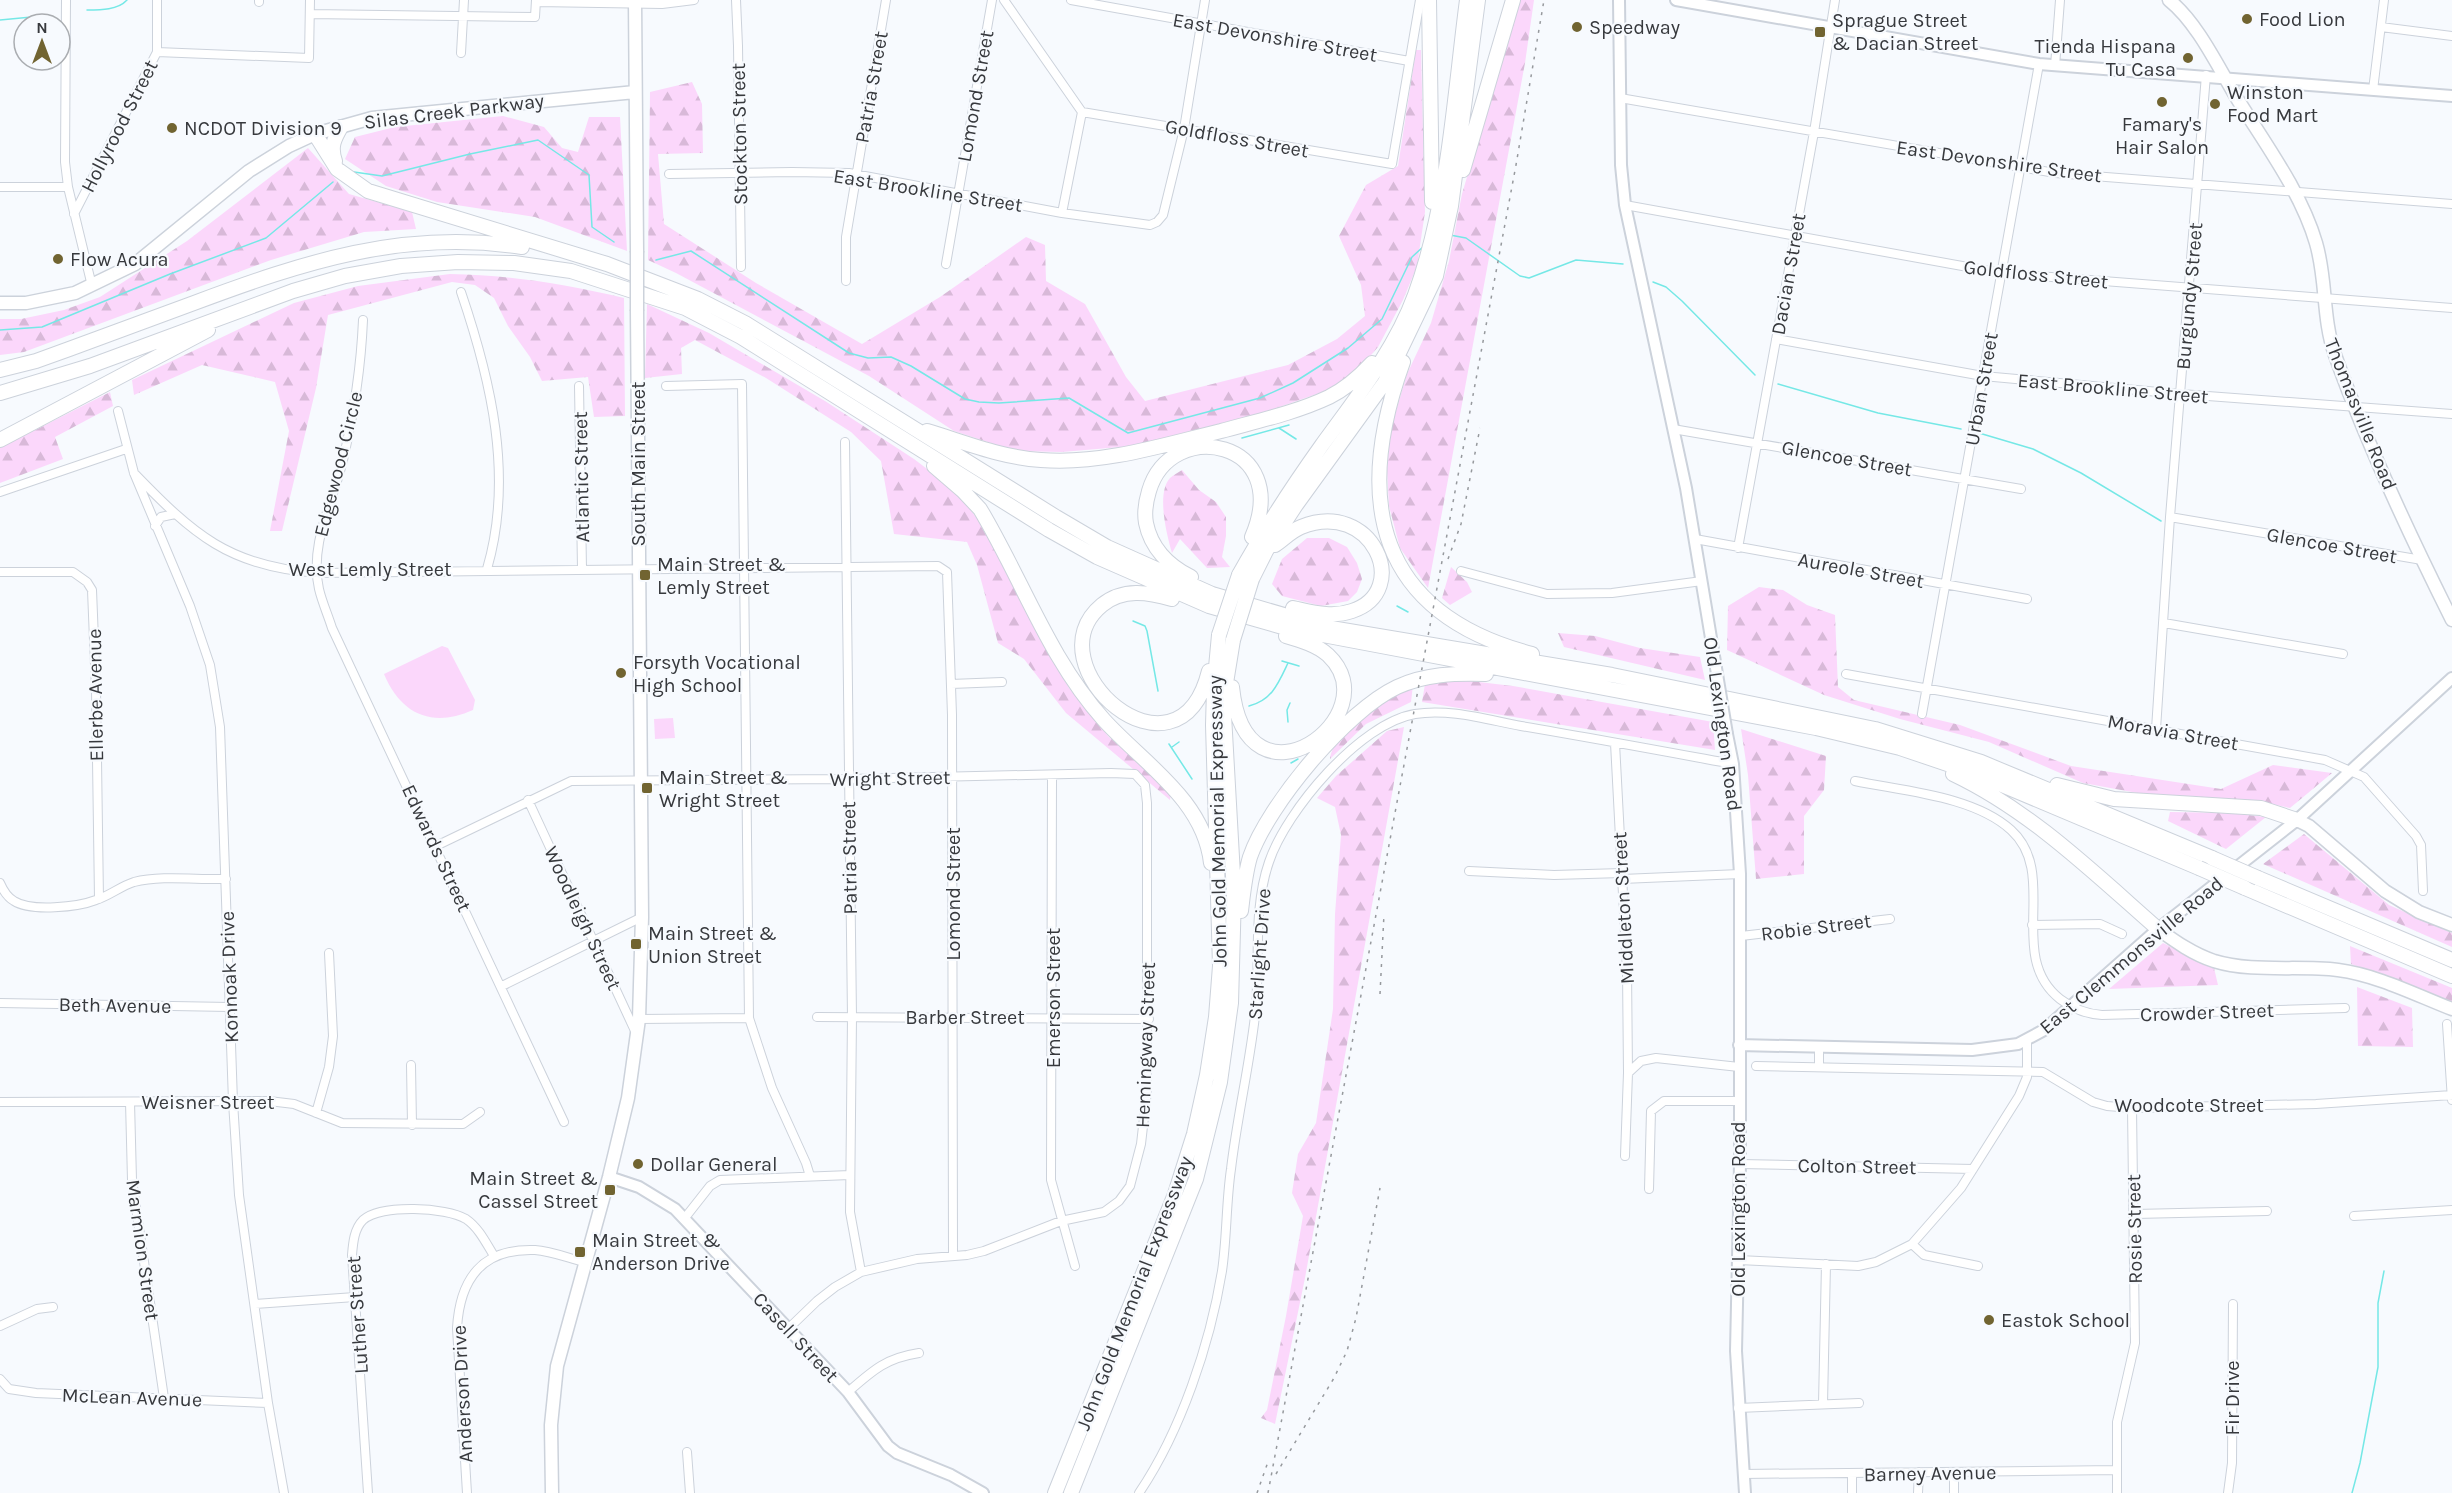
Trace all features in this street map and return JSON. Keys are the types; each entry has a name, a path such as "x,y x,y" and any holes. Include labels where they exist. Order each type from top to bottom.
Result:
{"highway":[{"path":"1429,0 1434,216"},
{"path":"1434,216 1467,0"},
{"name":"John Gold Memorial Expressway","path":"1055,1493 1153,1254 1175,1194 1194,1134 1207,1075 1216,1017 1220,966 1213,725 1223,655 1233,640 1245,577 1266,551 1385,382 1436,276 1451,206 1478,0"},
{"path":"1451,206 1513,0"},
{"path":"338,169 332,152 333,141 341,127"},
{"path":"315,134 338,169 368,191 607,264 698,299 745,323 1056,518 1107,547 1209,599 1267,624 1285,636 1307,642 1324,652 1338,669 1343,686 1341,702 1334,721 1322,736 1308,746 1291,752 1269,750 1256,742 1243,726 1235,705 1232,689 1233,664 1223,655 1191,710 1176,718 1151,722 1127,716 1111,704 1092,679 1083,653 1084,636 1091,617 1100,607 1118,596 1132,593 1163,597 1195,608 1209,599"},
{"name":"John Gold Memorial Expressway","path":"1071,1493 1196,1179 1220,1082 1232,1003 1234,893 1223,655 1219,635 1269,521 1376,370 1390,344 1414,295 1428,250 1434,216"},
{"path":"0,370 36,361 276,273 334,256 391,245 448,242 502,244 569,254"},
{"path":"0,393 90,366 292,291 345,276 401,266 470,262 514,263 571,271 685,308 741,337 1049,530 1137,576 1209,599 1268,609 1325,627 1612,675 1875,729 2008,772 2114,799 2261,808 2297,820"},
{"path":"1430,290 1393,391 1381,452 1378,487 1389,542 1400,568 1428,603 1450,620 1476,634 1520,651 1612,675"},
{"path":"0,440 256,304"},
{"path":"911,426 1018,458 1074,460 1147,450 1283,414 1331,396 1361,376 1390,344"},
{"path":"863,412 963,490 980,509 1078,690 1106,722 1169,782 1188,808 1204,837 1211,858 1219,927"},
{"path":"1209,599 1197,579 1177,569 1164,558 1153,542 1147,525 1147,497 1154,479 1169,462 1183,452 1207,447 1227,449 1242,457 1257,477 1262,495 1261,513 1240,565 1245,577"},
{"path":"1266,551 1301,527 1320,522 1338,523 1352,527 1368,537 1376,548 1382,566 1374,595 1353,611 1330,615 1283,607 1268,609"},
{"path":"1267,624 1816,728 1900,748 2021,792 2452,976"},
{"path":"1232,1003 1243,897 1250,858 1266,822 1296,781 1331,741 1374,700 1396,687 1419,679 1448,674 1530,675"},
{"path":"1900,748 1963,778 2005,802 2056,841 2158,930"},
{"path":"2008,772 2452,960"}],"main road":[{"name":"Old Lexington Road","path":"1619,0 1621,165 1625,205 1695,539 1733,765 1740,874 1741,936 1738,1045 1739,1260 1736,1351 1745,1493"},
{"path":"1676,0 2055,66 2206,75 2452,96"},
{"name":"Thomasville Road","path":"2169,0 2188,19 2294,192 2316,243 2326,324 2355,408 2422,560 2452,620"},
{"name":"South Main Street","path":"552,1493 551,1425 557,1366 609,1177 628,1098 639,1019 642,918 635,2"},
{"name":"Silas Creek Parkway","path":"0,303 26,303 92,287 135,264 249,171 289,146 315,134 372,118 415,112 635,92"},
{"name":"East Clemmonsville Road","path":"1738,1045 1972,1050 2005,1047 2027,1041 2070,1007 2158,930 2297,820 2452,678"},
{"path":"2297,820 2308,826 2374,883 2401,903 2452,926"},
{"path":"2158,930 2187,950 2216,961 2252,966 2339,970 2378,981 2452,1009"},
{"name":"Casell Street","path":"609,1177 639,1186 675,1209 848,1392 877,1433 897,1453 951,1475 983,1493"}],"street":[{"path":"66,0 65,162 68,187 92,287"},
{"name":"Hollyrood Street","path":"74,214 115,130 157,52 157,0"},
{"path":"157,52 309,58 310,0"},
{"path":"461,53 464,0"},
{"path":"310,14 535,17 536,1 694,0"},
{"name":"Stockton Street","path":"736,0 741,267"},
{"name":"Patria Street","path":"846,280 846,237 886,0"},
{"name":"Lomond Street","path":"946,264 992,0"},
{"path":"1004,0 1082,112 1062,213"},
{"name":"East Devonshire Street","path":"1071,0 1409,61"},
{"path":"1184,129 1205,0"},
{"path":"1409,61 1420,0"},
{"name":"Dacian Street","path":"1738,548 1814,132 1835,0"},
{"path":"2055,66 2060,0"},
{"path":"2373,90 2384,0"},
{"path":"2381,27 2452,36"},
{"name":"Goldfloss Street","path":"1082,112 1392,164 1409,61"},
{"name":"Urban Street","path":"1922,714 2039,64"},
{"name":"Burgundy Street","path":"2156,729 2170,517 2206,75"},
{"name":"East Devonshire Street","path":"1620,98 2055,173 2452,204"},
{"name":"East Brookline Street","path":"669,174 792,172 856,175 1062,213 1150,225 1157,222 1163,215 1184,129"},
{"path":"0,187 68,187"},
{"name":"Goldfloss Street","path":"1625,205 2001,273 2452,308"},
{"path":"461,292 480,346 490,391 500,470 495,530 486,569"},
{"name":"Edgewood Circle","path":"318,573 320,535 342,461 360,371 363,320"},
{"name":"East Brookline Street","path":"1776,339 1983,376 2181,394 2452,414"},
{"path":"666,386 742,384 749,1018 772,1088 810,1176"},
{"name":"Atlantic Street","path":"579,386 582,569"},
{"name":"Konnoak Drive","path":"118,411 134,473 190,606 210,665 220,727 233,1102 239,1195 268,1403 284,1493"},
{"name":"Glencoe Street","path":"1673,429 2021,489"},
{"name":"Patria Street","path":"845,442 852,1017 850,1212 861,1272"},
{"path":"0,492 126,449"},
{"name":"West Lemly Street","path":"134,473 202,537 233,554 284,571 318,573 486,569 909,567"},
{"path":"155,526 161,517 175,514"},
{"name":"Glencoe Street","path":"2170,517 2422,560"},
{"name":"Aureole Street","path":"1695,539 2027,599"},
{"name":"Lomond Street","path":"909,567 938,566 947,572 952,777 953,1255"},
{"path":"1461,571 1547,594 1612,593 1702,581"},
{"name":"Ellerbe Avenue","path":"0,572 73,572 87,582 92,590 99,899"},
{"name":"Edwards Street","path":"318,573 318,588 332,628 564,1122"},
{"path":"2164,623 2343,654"},
{"name":"Moravia Street","path":"1846,674 2325,760 2364,777 2416,836 2421,845 2423,891"},
{"path":"951,684 1002,682"},
{"name":"Starlight Drive","path":"1139,1493 1164,1448 1197,1373 1215,1302 1225,1247 1235,1140 1255,1017 1261,897 1273,851 1293,816 1325,777 1367,735 1388,722 1414,714 1446,714 1615,742 1733,765"},
{"name":"Middleton Street","path":"1615,742 1629,1042 1628,1073"},
{"name":"Wright Street","path":"436,846 571,781 848,779 1111,773 1138,776"},
{"name":"Emerson Street","path":"1052,775 1051,1180 1075,1266"},
{"name":"Hemingway Street","path":"789,1328 835,1287 861,1272 917,1259 967,1255 984,1251 1061,1221 1104,1212 1119,1201 1130,1186 1141,1144 1145,1112 1149,1018 1147,803 1145,785 1138,776"},
{"path":"1855,781 1970,805 1988,813 2011,830 2024,844 2030,860 2034,956 2038,973 2053,993 2070,1007"},
{"name":"Woodleigh Street","path":"528,800 637,1036"},
{"path":"1469,871 1622,876 1740,874"},
{"path":"0,883 12,900 24,905 64,906 84,904 99,899 132,883 152,880 226,879"},
{"path":"502,986 642,918"},
{"name":"Robie Street","path":"1741,936 1890,919"},
{"path":"2032,925 2100,924 2122,934"},
{"path":"316,1113 329,1067 333,1036 329,953"},
{"name":"Beth Avenue","path":"0,1003 230,1007"},
{"name":"Crowder Street","path":"2070,1007 2102,1015 2345,1008"},
{"name":"Barber Street","path":"817,1017 1149,1018"},
{"path":"639,1019 749,1018"},
{"path":"2447,1024 2452,1100"},
{"path":"1739,1260 1858,1266 1875,1262 1912,1244 1961,1188 2019,1096 2028,1071 2027,1041"},
{"path":"1819,1047 1819,1067"},
{"path":"1625,1156 1628,1073 1641,1061 1661,1058 1739,1067"},
{"path":"411,1065 412,1125"},
{"name":"Woodcote Street","path":"1756,1066 2043,1072 2093,1102 2107,1106 2132,1108 2316,1104 2452,1095"},
{"name":"Weisner Street","path":"0,1102 269,1101 294,1104 342,1123 412,1125 464,1124 480,1112"},
{"path":"1649,1189 1651,1111 1664,1101 1738,1101"},
{"name":"Marmion Street","path":"130,1102 132,1180 164,1398"},
{"name":"Rosie Street","path":"2117,1493 2117,1422 2135,1343 2132,1108"},
{"name":"Colton Street","path":"1740,1164 1973,1169"},
{"path":"684,1219 710,1185 720,1180 850,1175"},
{"name":"Luther Street","path":"368,1493 352,1255 354,1235 361,1223 375,1214 397,1210 453,1213 475,1226 494,1256"},
{"path":"2135,1214 2266,1210"},
{"path":"2354,1216 2452,1210"},
{"path":"1912,1244 1924,1255 1977,1266"},
{"path":"494,1256 534,1250 584,1262"},
{"name":"Anderson Drive","path":"467,1493 458,1359 458,1311 464,1289 472,1274 494,1256"},
{"path":"1823,1404 1826,1264"},
{"path":"255,1304 355,1297"},
{"name":"Fir Drive","path":"2228,1493 2232,1463 2233,1304"},
{"path":"0,1326 37,1309 53,1307"},
{"path":"848,1392 877,1367 897,1356 919,1353"},
{"name":"McLean Avenue","path":"0,1379 9,1389 36,1393 268,1403"},
{"path":"1738,1408 1859,1403"},
{"path":"687,1452 690,1493"},
{"name":"Barney Avenue","path":"1743,1474 2117,1470"},
{"path":"1918,1493 1919,1472"},
{"path":"1954,1473 1954,1493"},
{"path":"1852,1474 1852,1493"}],"green space":[{"path":"1519,0 1534,0 1525,63 1428,588 1400,548 1389,506 1387,470 1390,431 1407,374 1431,323 1449,261 1462,194"},
{"path":"1416,50 1421,50 1425,212 1417,266 1403,300 1378,347 1359,369 1331,389 1265,412 1132,446 1062,452 1015,451 954,431 869,376 648,260 650,92 692,82 702,104 703,153 658,154 664,224 756,283 862,344 940,297 1026,237 1045,245 1046,281 1085,304 1126,377 1145,401 1288,365 1337,339 1365,316 1361,285 1339,236 1366,185 1398,166"},
{"path":"503,116 544,127 562,148 578,152 589,117 620,117 627,251 535,217 437,202 386,186 345,159 355,137 395,127"},
{"path":"308,148 349,194 412,212 416,229 364,232 271,260 24,352 0,355 0,319 21,319 64,310 100,297 187,241"},
{"path":"450,274 538,281 624,298 625,416 594,417 588,377 542,381 530,357 508,326 494,298 475,285 452,282 328,315 316,388 282,531 270,531 289,431 275,382 202,365 134,395 132,380 294,303 358,286"},
{"path":"647,304 709,333 825,401 914,459 956,491 979,521 1069,688 1108,736 1171,793 1170,800 1066,713 1024,659 998,643 977,565 967,542 894,534 881,461 851,432 766,378 695,340 681,348 682,374 645,378"},
{"path":"110,392 113,406 55,437 63,459 0,483 0,448"},
{"path":"1182,470 1199,490 1216,502 1226,517 1226,536 1222,557 1230,567 1207,568 1180,539 1172,553 1164,515 1164,494 1170,478"},
{"path":"1307,538 1329,538 1347,547 1357,563 1362,579 1357,592 1348,601 1321,606 1282,596 1272,584 1282,559"},
{"path":"1451,567 1467,582 1472,592 1450,605 1442,598"},
{"path":"1759,587 1783,590 1807,605 1835,615 1838,687 1854,700 1960,725 2071,766 2221,789 2273,765 2332,773 2290,808 2258,801 2143,794 2083,783 1989,742 1900,719 1824,695 1727,650 1728,606"},
{"path":"1558,633 1595,636 1640,648 1700,657 1705,680 1564,647"},
{"path":"442,646 448,648 475,700 473,710 445,718 420,714 409,708 399,699 384,674"},
{"path":"1453,679 1513,686 1713,722 1715,750 1422,702 1425,684"},
{"path":"1413,685 1411,702 1366,724 1330,759 1341,736 1363,715"},
{"path":"673,718 675,738 655,739 654,719"},
{"path":"1404,727 1305,1278 1275,1424 1261,1418 1267,1410 1303,1216 1292,1193 1298,1154 1316,1123 1333,1009 1335,914 1341,835 1335,807 1317,798 1336,776 1387,731"},
{"path":"1741,729 1826,756 1824,790 1804,816 1804,874 1756,879 1748,775"},
{"path":"2170,812 2231,813 2266,817 2226,849 2168,821"},
{"path":"2304,834 2389,905 2452,933 2452,947 2263,864"},
{"path":"2163,943 2214,968 2218,985 2109,989"},
{"path":"2350,946 2452,988 2452,1003 2351,964"},
{"path":"2357,987 2412,1008 2413,1047 2358,1046"}],"waterway":[{"path":"87,10 114,8 127,0"},
{"path":"0,20 12,19"},
{"path":"354,172 382,176 538,140 589,175 592,227 614,242"},
{"path":"0,330 42,327 170,274 266,238 333,182"},
{"path":"1450,235 1466,238 1520,276 1529,278 1576,260 1623,264"},
{"path":"656,260 691,251 849,353 868,358 891,357 911,366 965,399 999,403 1069,398 1128,433 1260,398 1293,383 1348,348 1382,319 1412,257 1424,246"},
{"path":"1653,282 1666,287 1682,301 1755,375"},
{"path":"1778,384 1878,413 1961,429"},
{"path":"1242,438 1289,425"},
{"path":"1279,428 1296,439"},
{"path":"1979,433 2033,449 2081,473 2161,521"},
{"path":"1397,606 1408,612"},
{"path":"1133,621 1145,626 1147,631 1158,691"},
{"path":"1282,661 1299,666"},
{"path":"1249,706 1269,695 1288,663"},
{"path":"1288,722 1287,710 1290,703"},
{"path":"1172,747 1179,742"},
{"path":"1169,744 1192,779"},
{"path":"1291,763 1298,759"},
{"path":"2352,1493 2378,1367 2378,1303 2384,1271"}],"railway":[{"path":"1268,1493 1516,165 1544,0"},
{"path":"1448,559 1461,524 1480,428"},
{"path":"1380,994 1384,914"},
{"path":"1276,1474 1334,1378 1347,1351 1356,1318 1380,1188"},
{"path":"1257,1493 1269,1459"}],"place":[{"name":"Food Lion","path":"2247,19"},
{"name":"Speedway","path":"1577,27"},
{"name":"Sprague Street & Dacian Street","path":"1820,32"},
{"name":"Tienda Hispana Tu Casa","path":"2188,58"},
{"name":"Famary's Hair Salon","path":"2162,102"},
{"name":"Winston Food Mart","path":"2215,104"},
{"name":"NCDOT Division 9","path":"172,128"},
{"name":"Flow Acura","path":"58,259"},
{"name":"Main Street & Lemly Street","path":"645,575"},
{"name":"Forsyth Vocational High School","path":"621,673"},
{"name":"Main Street & Wright Street","path":"647,788"},
{"name":"Main Street & Union Street","path":"636,944"},
{"name":"Dollar General","path":"638,1164"},
{"name":"Main Street & Cassel Street","path":"610,1190"},
{"name":"Main Street & Anderson Drive","path":"580,1252"},
{"name":"Eastok School","path":"1989,1320"}]}
